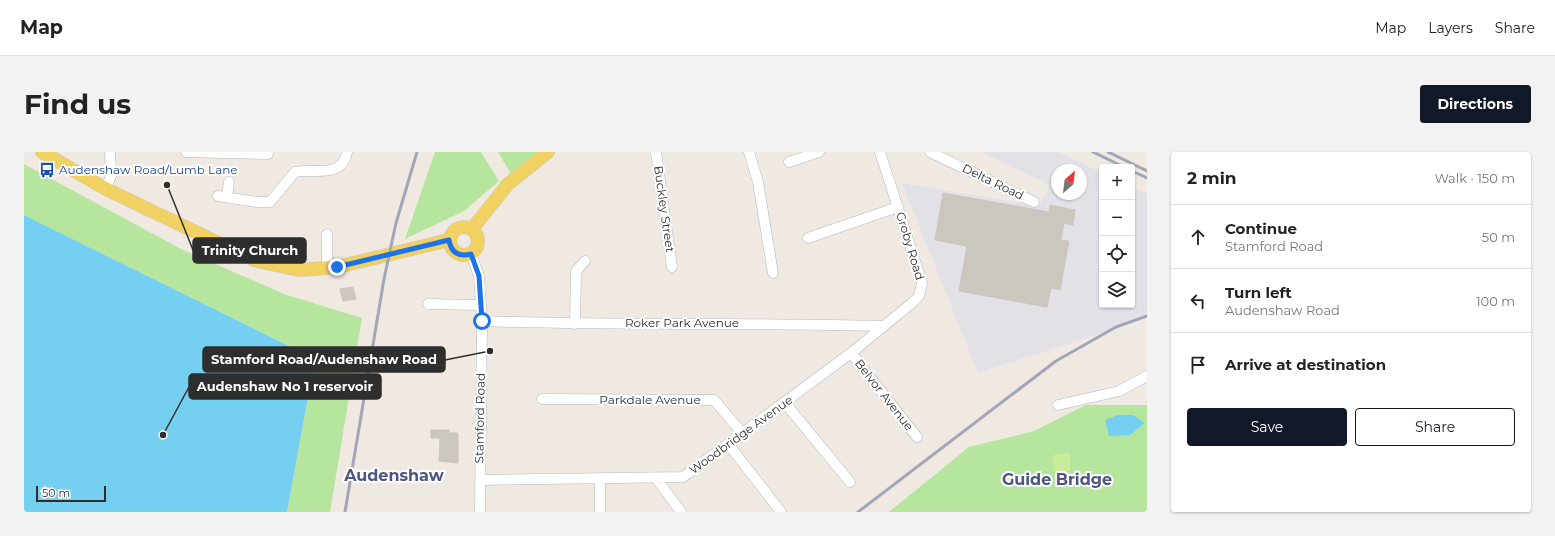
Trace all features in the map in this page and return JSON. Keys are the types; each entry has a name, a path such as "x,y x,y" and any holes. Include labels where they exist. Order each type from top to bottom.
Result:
{"main road":[{"path":"42,152 106,189 254,260 299,270 337,267 449,240"},
{"path":"472,229 508,184 548,152"},
{"path":"466,227 472,229 476,234 478,241 477,248 471,254 463,256 455,254 450,247 449,240 452,232 457,228 466,227"}],"street":[{"path":"106,189 111,176 110,152"},
{"path":"186,152 268,154"},
{"path":"229,182 223,197 256,202 270,202 296,172 332,171 343,162 347,152"},
{"name":"Buckley Street","path":"656,152 672,267"},
{"path":"749,152 758,182 773,273"},
{"path":"789,162 818,152"},
{"name":"Groby Road","path":"880,152 922,283 919,296 883,326"},
{"name":"Delta Road","path":"930,152 1034,202"},
{"path":"808,238 898,207"},
{"path":"327,234 327,268"},
{"name":"Stamford Road","path":"471,254 479,276 479,305 482,321 480,512"},
{"path":"575,324 576,271 585,261"},
{"path":"428,304 479,305"},
{"name":"Roker Park Avenue","path":"482,321 575,324 772,323 883,326"},
{"name":"Woodbridge Avenue","path":"480,480 683,477 785,403 851,353 883,326"},
{"name":"Belvor Avenue","path":"851,353 917,437"},
{"path":"1058,405 1119,391 1147,376"},
{"name":"Parkdale Avenue","path":"542,399 714,400 742,434"},
{"path":"785,403 850,482"},
{"path":"729,445 781,512"},
{"path":"600,478 600,512"},
{"path":"656,478 681,512"}],"shaded area":[{"path":"982,152 1059,152 1084,164 1051,164 1051,200 1087,200 1087,166 1099,172 1099,308 1135,308 1135,188 1147,194 1147,318 978,373 902,183 1039,206 1050,185"}],"green space":[{"path":"435,152 481,152 499,181 464,211 405,239"},
{"path":"498,152 538,152 511,174"},
{"path":"24,164 179,248 284,294 362,318 330,512 287,512 315,359 24,215"},
{"path":"1086,405 1147,405 1147,512 889,512 969,447 1034,431"},
{"path":"1070,453 1070,471 1054,471 1053,455"}],"water":[{"path":"24,215 315,359 287,512 24,512"},
{"path":"1118,415 1133,415 1145,423 1130,435 1109,436 1105,420"}],"building":[{"path":"943,193 1049,212 1050,205 1075,210 1073,225 1064,223 1061,240 1069,241 1060,290 1051,288 1047,307 959,291 967,246 935,240"},
{"path":"353,287 356,299 343,301 340,289"},
{"path":"431,430 449,430 449,433 458,433 458,463 439,461 440,438 431,438"}],"railway":[{"path":"345,512 384,279 396,223 417,152"},
{"path":"1093,152 1118,164"},
{"path":"1108,152 1147,171"},
{"path":"1135,172 1147,178"},
{"path":"858,512 1056,361 1116,327 1147,316"}],"place":[{"name":"Audenshaw Road/Lumb Lane","path":"47,170"},
{"name":"Trinity Church","path":"167,185"},
{"name":"Stamford Road/Audenshaw Road","path":"490,351"},
{"name":"Audenshaw No 1 reservoir","path":"163,435"}],"district":[{"name":"Audenshaw","path":"394,475"},
{"name":"Guide Bridge","path":"1057,479"}],"route":[{"path":"337,267 449,240 450,247 455,254 463,256 471,254 479,276 479,305 482,321"}]}
